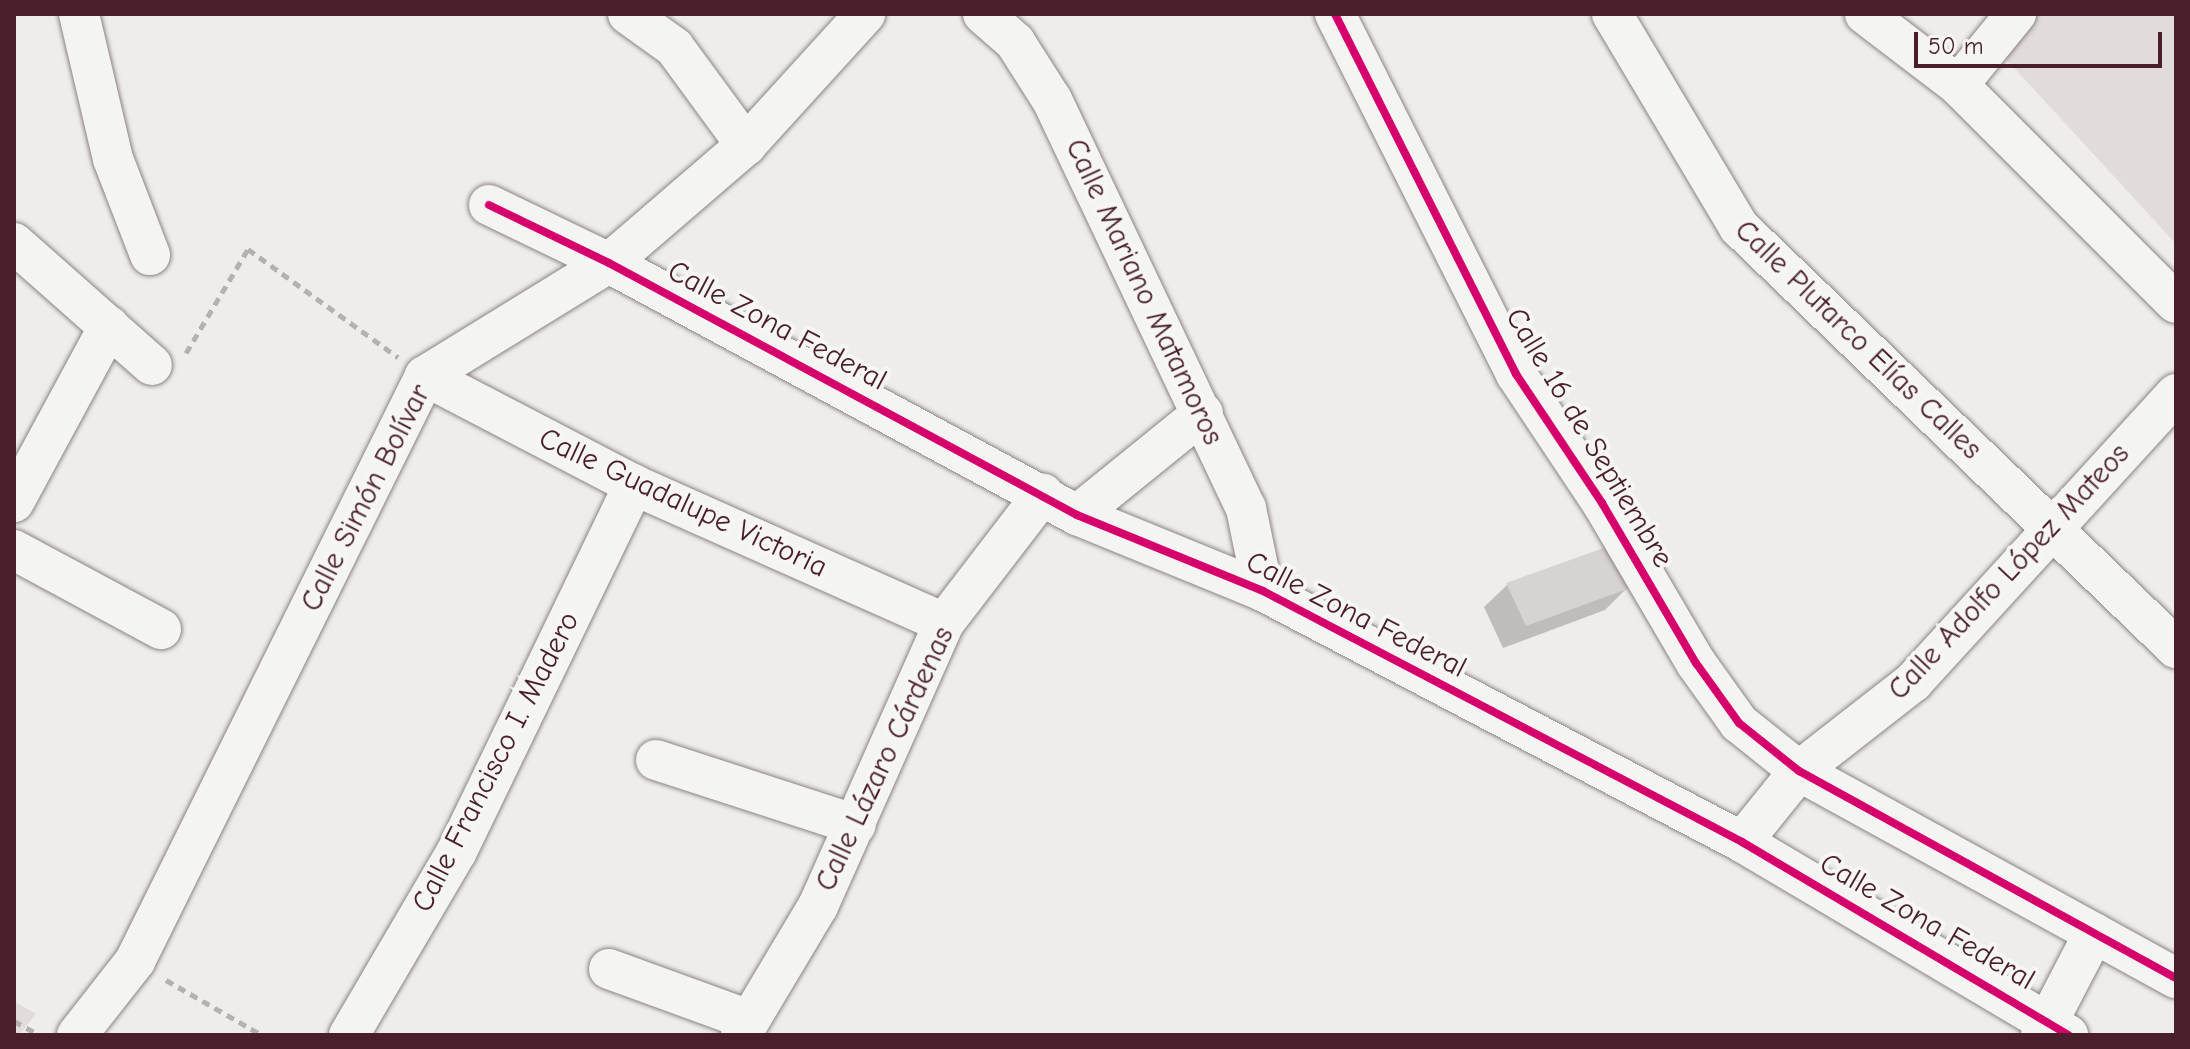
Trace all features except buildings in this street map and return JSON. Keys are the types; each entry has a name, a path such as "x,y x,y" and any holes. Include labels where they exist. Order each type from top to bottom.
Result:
{"street":[{"path":"79,14 113,159 150,255"},
{"path":"628,14 674,47 746,145"},
{"name":"Calle Simón Bolívar","path":"77,1035 135,961 425,376 609,263 746,145 865,14"},
{"name":"Calle Mariano Matamoros","path":"983,14 1015,42 1052,100 1246,508 1263,591"},
{"name":"Calle 16 de Septiembre","path":"1335,14 1516,374 1602,503 1696,663 1739,723 1799,771 2176,978"},
{"name":"Calle Plutarco Elías Calles","path":"1612,14 1739,227 2176,648"},
{"path":"1865,14 1958,85 2176,303"},
{"path":"1958,85 2016,14"},
{"name":"Calle Zona Federal","path":"489,205 609,263 1077,515 1263,591 1742,842 2052,1030"},
{"path":"14,243 152,365"},
{"path":"14,502 109,326"},
{"name":"Calle Guadalupe Victoria","path":"425,376 634,485 944,623"},
{"name":"Calle Adolfo López Mateos","path":"1799,771 1913,682 2051,527 2176,394"},
{"path":"1077,515 1203,413"},
{"name":"Calle Francisco I. Madero","path":"349,1035 457,851 634,485"},
{"name":"Calle Lázaro Cárdenas","path":"745,1028 818,906 944,623 1043,494"},
{"path":"14,550 161,629"},
{"path":"656,760 856,825"},
{"path":"1742,842 1799,771"},
{"path":"2052,1030 2094,933"},
{"path":"609,969 745,1028"}],"path":[{"path":"152,365 186,354 248,249 425,376"},
{"path":"135,961 262,1035"},
{"path":"14,1021 39,1035"}],"shaded area":[{"path":"2022,14 2176,14 2176,244 1994,46"},
{"path":"14,1001 36,1014 19,1035 14,1035"}],"cycle path":[{"path":"1335,14 1516,374 1602,503 1696,663 1739,723 1799,771 2176,978"},
{"path":"489,205 609,263 1077,515 1263,591 1742,842 2068,1035"}]}
